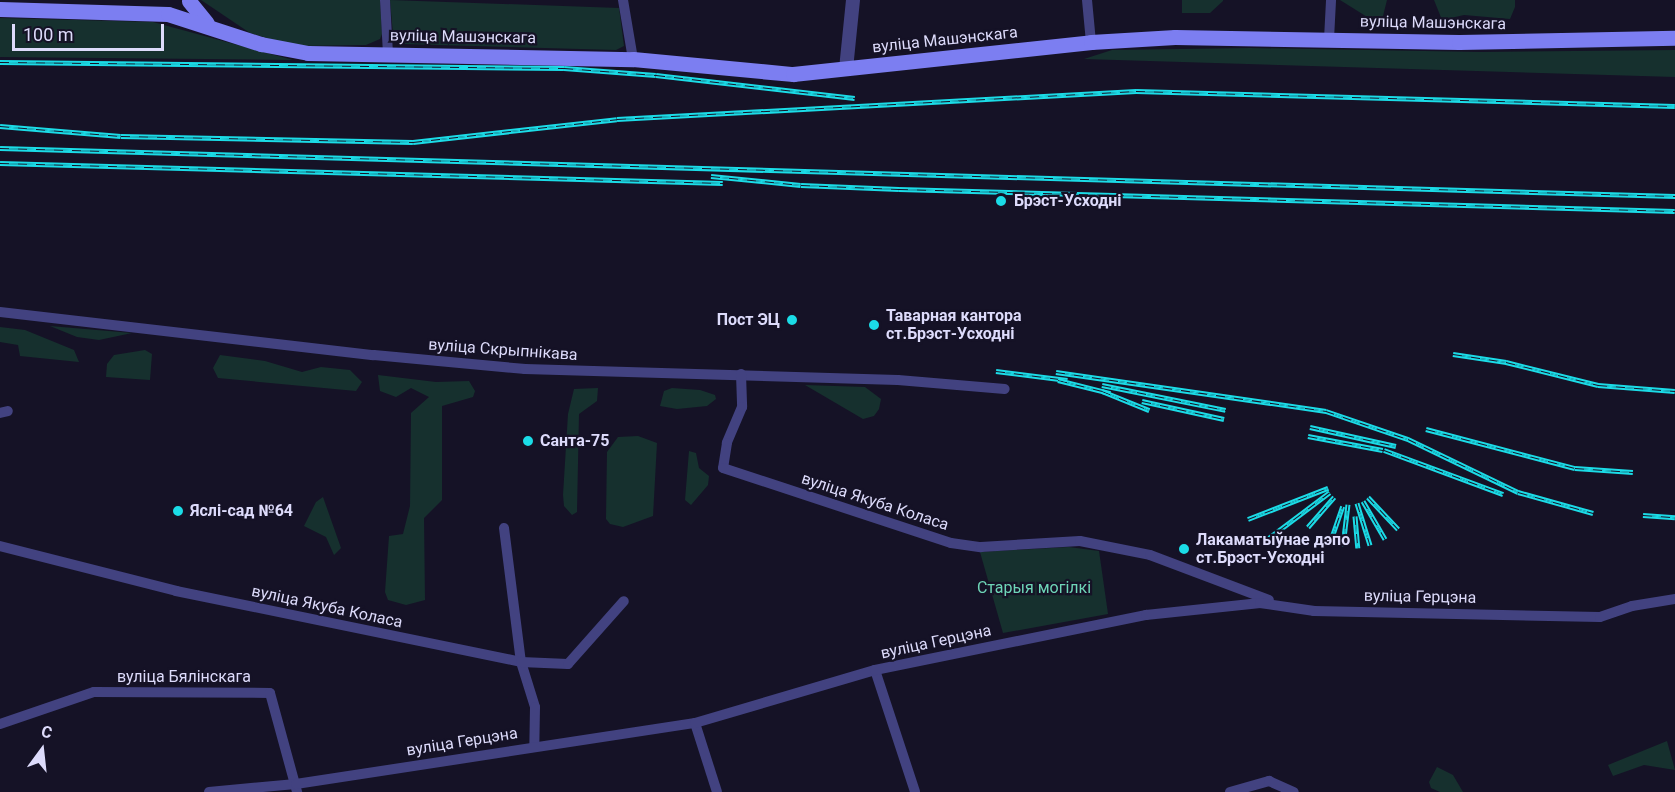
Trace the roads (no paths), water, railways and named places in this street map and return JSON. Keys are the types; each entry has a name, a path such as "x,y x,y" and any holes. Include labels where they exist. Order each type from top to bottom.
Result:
{"main road":[{"name":"вуліца Машэнскага","path":"189,0 203,20 223,32"},
{"path":"0,9 129,12 167,8 185,13 189,0"},
{"name":"вуліца Машэнскага","path":"167,8 223,32 294,51 633,58 776,73 846,69 1091,42 1205,37 1520,42 1675,38"}],"street":[{"path":"385,0 388,53"},
{"path":"623,0 633,58"},
{"path":"846,69 853,0"},
{"path":"1087,0 1091,42"},
{"path":"1329,39 1331,0"},
{"name":"вуліца Скрыпнікава","path":"0,312 503,367 898,380 1005,389"},
{"name":"вуліца Якуба Коласа","path":"741,374 742,407 727,443 723,468 951,543 981,547 1080,541 1150,555 1288,605"},
{"path":"504,528 521,662 535,707 534,746"},
{"name":"вуліца Якуба Коласа","path":"0,546 176,591 521,662 568,664 624,601"},
{"name":"вуліца Герцэна","path":"209,792 297,788 534,746 695,723 875,670 1146,615 1251,604 1288,605 1314,611 1600,617 1632,606 1675,599"},
{"path":"875,670 915,792"},
{"name":"вуліца Бялінскага","path":"0,724 94,692 270,693 297,788"},
{"path":"695,723 717,792"},
{"path":"1230,792 1269,781 1294,792"}],"railway":[{"path":"0,62 564,68 656,75 855,98"},
{"path":"0,126 121,136 413,142 617,119 1136,91 1675,106"},
{"path":"0,148 1675,196"},
{"path":"0,163 723,183"},
{"path":"711,176 801,185 899,189 1675,211"},
{"path":"1453,354 1506,362 1598,385 1675,391"},
{"path":"996,371 1067,380"},
{"path":"1056,372 1326,411 1408,439 1518,492 1593,513"},
{"path":"1058,380 1110,393"},
{"path":"1102,385 1226,410"},
{"path":"1102,391 1149,410"},
{"path":"1142,401 1224,419"},
{"path":"1310,427 1396,446"},
{"path":"1426,429 1575,468 1633,472"},
{"path":"1308,436 1383,450"},
{"path":"1384,450 1503,494"},
{"path":"1248,519 1328,488"},
{"path":"1265,541 1330,492"},
{"path":"1308,527 1334,497"},
{"path":"1368,497 1398,529"},
{"path":"1363,501 1385,539"},
{"path":"1357,503 1370,545"},
{"path":"1343,546 1348,504"},
{"path":"1330,543 1343,506"},
{"path":"1643,515 1675,517"},
{"path":"1355,516 1358,548"}],"place":[{"name":"Брэст-Усходні","path":"1001,201"},
{"name":"Пост ЭЦ","path":"792,320"},
{"name":"Таварная кантора ст.Брэст-Усходні","path":"874,325"},
{"name":"Санта-75","path":"528,441"},
{"name":"Яслі-сад №64","path":"178,511"},
{"name":"Лакаматыўнае дэпо ст.Брэст-Усходні","path":"1184,549"}],"park label":[{"name":"Старыя могілкі","path":"1034,588"}]}
